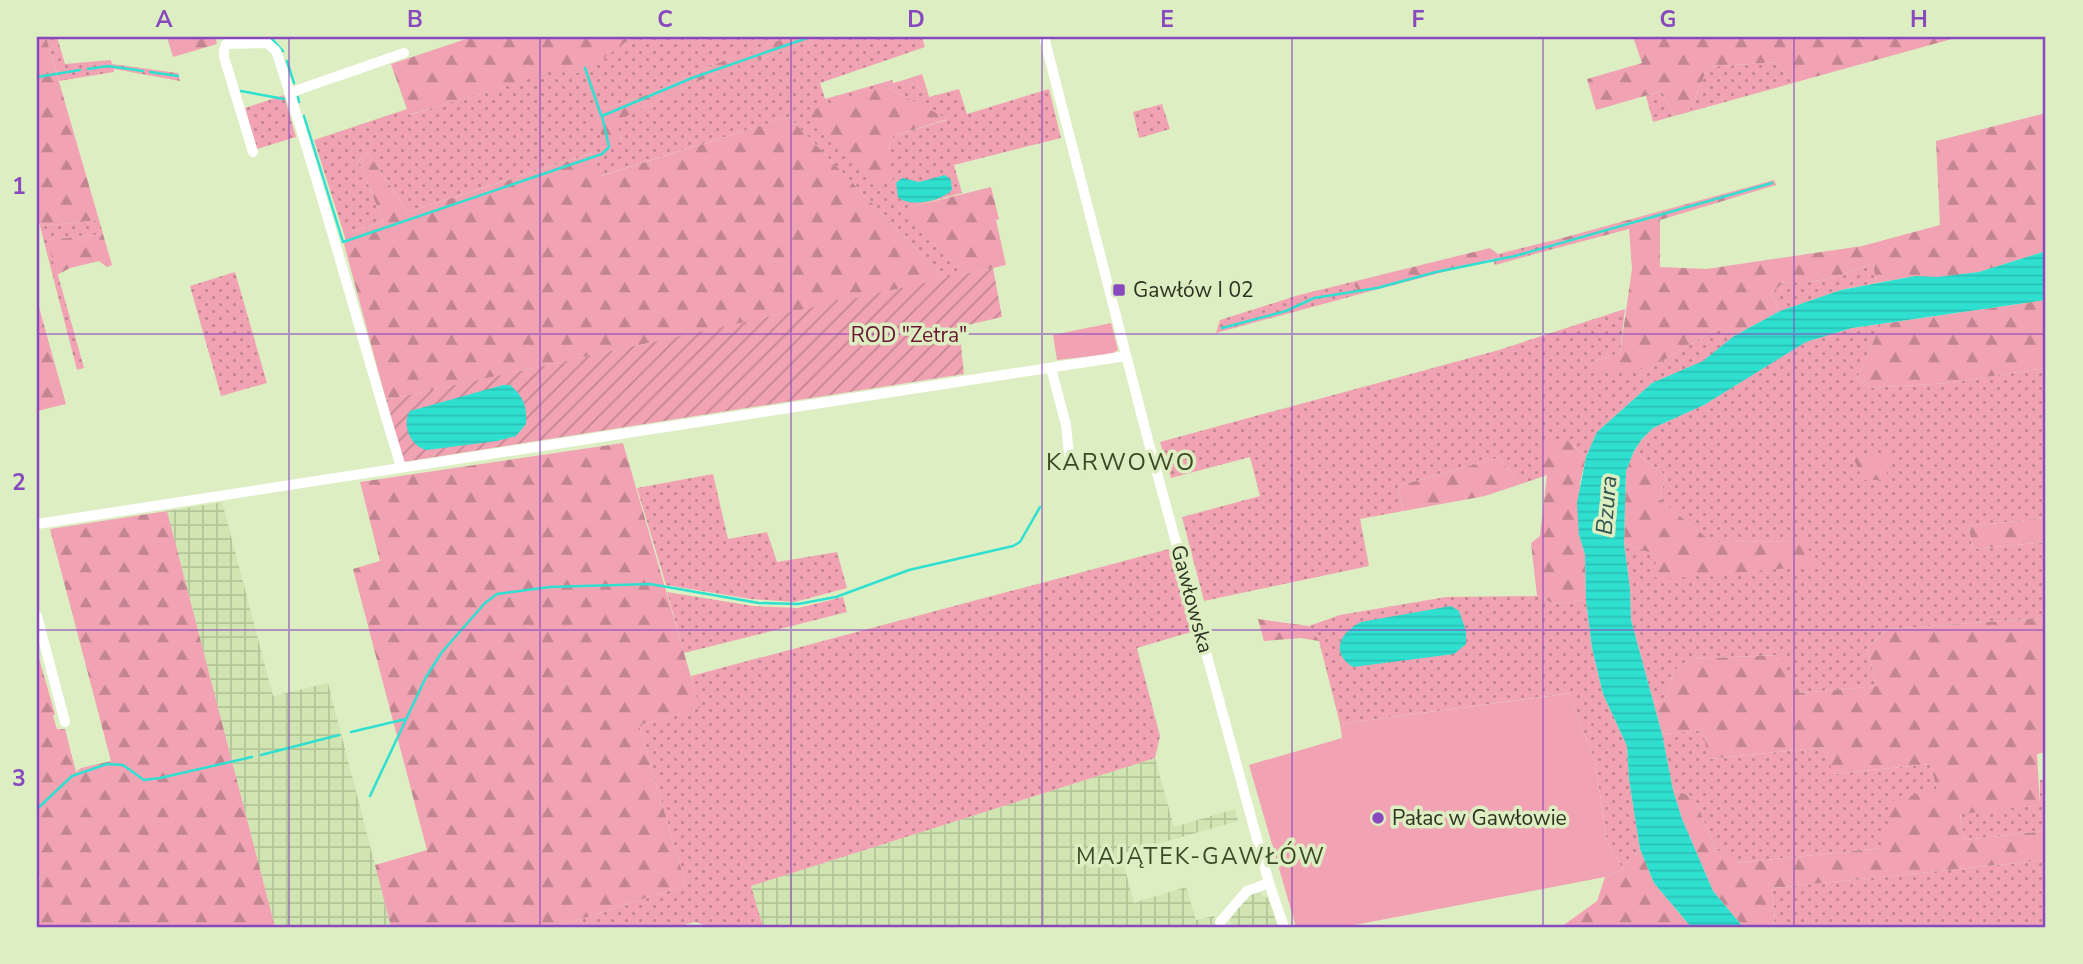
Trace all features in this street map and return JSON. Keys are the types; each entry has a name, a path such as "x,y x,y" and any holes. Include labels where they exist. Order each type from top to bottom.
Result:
{"street":[{"name":"Gawłowska","path":"1044,37 1126,356 1269,883 1284,927"},
{"path":"253,152 224,57 224,40 272,46 276,51 401,467"},
{"path":"289,93 404,53"},
{"path":"37,524 1126,356"},
{"path":"1051,368 1066,425 1070,464"},
{"path":"37,616 65,722"},
{"path":"1220,922 1247,891 1269,883"}],"shaded area":[{"path":"222,502 273,696 328,683 391,927 275,927 167,511"},
{"path":"1155,758 1174,827 1235,809 1238,821 1121,854 1134,903 1186,887 1196,920 1214,916 1218,927 763,927 751,886"},
{"path":"1260,891 1261,895 1268,898 1278,927 1224,927 1231,925 1230,919 1243,902 1249,900 1248,895"}],"green space":[{"path":"37,37 46,37 99,220 40,226 37,216"},
{"path":"46,37 57,37 65,64 111,60 112,64 178,73 180,81 114,69 114,72 59,81"},
{"path":"167,37 215,37 217,44 173,57"},
{"path":"472,37 633,37 591,67 576,73 549,72 409,115 391,64"},
{"path":"633,37 790,37 751,50 758,60 821,37 922,37 925,47 820,83 825,99 892,80 893,83 904,80 928,93 929,97 959,89 967,114 1049,89 1061,138 954,165 962,193 899,210 967,274 945,279 789,117 600,176 592,153 408,212 368,153 359,160 383,222 344,234 314,140 407,109 410,115 549,71 577,73","holes":["732,57 738,67 698,81 616,121 622,141 604,109 649,94","884,86 947,119 947,120 893,136 886,155"]},
{"path":"790,37 821,37 758,60 750,50"},
{"path":"1633,37 1959,37 1793,83 1776,62 1708,67 1689,112 1674,116 1662,91 1596,110 1587,79 1642,63"},
{"path":"732,57 739,67 698,81 617,121 622,142 605,145 596,121 604,109 649,94"},
{"path":"1776,62 1793,83 1689,112 1708,67"},
{"path":"922,74 928,93 904,80"},
{"path":"884,86 948,119 893,136 886,155 894,171 893,180 874,185 803,113"},
{"path":"1662,91 1674,116 1653,122 1646,96"},
{"path":"284,95 296,137 257,149 245,108"},
{"path":"1162,104 1170,129 1139,138 1133,112"},
{"path":"2046,113 2046,251 1979,272 1937,278 1915,276 1876,283 1873,263 1830,278 1784,282 1771,294 1780,311 1734,336 1718,328 1650,368 1598,370 1592,362 1620,353 1632,269 1629,229 1557,248 1555,240 1774,180 1776,185 1660,220 1660,267 1706,269 1862,246 1940,225 1936,141"},
{"path":"789,117 945,279 386,400 344,244 344,234 383,222 359,160 368,153 408,212 593,153 601,176"},
{"path":"991,187 1006,265 967,274 898,210"},
{"path":"99,220 103,234 48,240 84,368 77,370 40,226"},
{"path":"103,234 112,265 107,267 99,261 70,268 57,275 47,240"},
{"path":"1555,240 1557,248 1495,265 1493,259 1498,254"},
{"path":"1490,248 1498,254 1493,259 1360,294 1352,282"},
{"path":"1873,263 1876,283 1841,290 1780,311 1771,294 1784,282 1830,278"},
{"name":"ROD \"Zetra\"","path":"993,268 1002,317 959,327 964,374 403,462 386,400"},
{"path":"235,272 267,383 221,396 190,286"},
{"path":"1352,282 1360,294 1216,333 1220,320 1299,295"},
{"path":"37,300 66,404 37,411"},
{"path":"2046,300 2046,368 1947,383 1870,388 1857,379 1881,324"},
{"path":"1625,309 1620,353 1592,362 1650,368 1718,328 1734,336 1704,361 1652,383 1597,432 1586,457 1565,438 1547,475 1521,484 1498,458 1398,486 1403,511 1360,519 1369,566 1204,601 1182,517 1260,496 1250,457 1171,478 1160,442 1499,350"},
{"path":"1111,323 1118,350 1111,354 1057,360 1053,335"},
{"path":"1881,324 1857,379 1870,388 1947,383 2046,368 2046,518 1969,526 1972,549 2046,542 2046,618 1888,629 1867,647 1877,686 1800,693 1778,655 1691,659 1674,671 1664,702 1653,701 1631,620 1624,543 1659,556 1807,541 1712,542 1659,499 1666,476 1634,451 1653,428 1704,405 1805,342 1852,328"},
{"path":"1565,438 1586,457 1580,483 1579,535 1585,554 1586,600 1555,604 1537,596 1531,543 1540,536 1547,475 1536,446"},
{"path":"623,443 700,708 639,725 686,885 556,927 391,927 375,865 427,850 353,569 380,561 360,482"},
{"path":"1634,451 1666,476 1659,499 1712,542 1807,541 1812,566 1662,579 1650,576 1659,556 1624,543 1626,471"},
{"path":"1891,455 1885,480 1863,480 1853,457"},
{"path":"1498,458 1521,484 1485,496 1403,511 1398,486"},
{"path":"713,474 728,539 767,532 777,562 837,552 847,588 795,602 751,599 666,585 637,488"},
{"path":"167,511 275,927 37,927 37,880 40,879 37,866 37,655 57,729 65,729 76,772 81,768 111,761 50,529"},
{"path":"2046,518 2046,542 1972,549 1969,526"},
{"path":"1169,549 1191,632 1137,648 1160,736 1155,758 751,886 763,927 711,927 695,922 676,927 556,927 686,885 639,725 699,708 691,676"},
{"path":"667,592 753,606 798,608 843,597 847,612 684,653"},
{"path":"1537,596 1555,604 1586,600 1592,648 1603,694 1627,746 1629,779 1640,849 1623,869 1607,842 1595,761 1571,693 1340,724 1319,641 1309,626 1340,615 1446,597"},
{"path":"2046,618 2046,752 2037,754 2040,805 1960,814 1964,840 2046,831 2046,860 1772,888 1775,921 1771,927 1743,927 1713,891 1682,819 1673,790 1694,797 1715,848 1737,863 1883,848 1892,801 1937,789 1930,764 1833,774 1826,747 1709,759 1702,730 1662,734 1653,701 1664,702 1674,671 1691,659 1779,655 1800,693 1877,686 1867,647 1888,629"},
{"path":"1258,619 1309,626 1319,641 1300,638 1264,641"},
{"path":"1572,693 1576,712 1595,761 1607,842 1623,869 1605,877 1344,927 1296,927 1249,765 1342,738 1340,724"},
{"path":"1702,730 1710,759 1826,747 1834,774 1930,764 1937,789 1883,848 1736,863 1715,848 1694,797 1673,790 1662,734"},
{"path":"2046,779 2046,831 1964,840 1960,813 2040,805 2040,780"},
{"path":"1640,849 1654,883 1691,927 1561,927 1597,901 1605,877 1623,869"},
{"path":"2046,860 2046,927 1771,927 1775,921 1772,888"}],"water":[{"path":"945,175 951,180 952,190 941,197 917,203 898,197 896,183 902,178 919,182"},
{"name":"Bzura","path":"2046,251 2046,300 1852,328 1806,342 1704,405 1653,428 1634,451 1626,471 1624,543 1631,620 1682,819 1713,891 1743,927 1691,927 1654,883 1640,849 1629,779 1627,746 1603,694 1592,648 1586,600 1585,554 1579,535 1577,503 1586,457 1597,432 1652,383 1703,361 1734,336 1780,311 1841,290 1915,276 1937,277 1979,272"},
{"path":"510,385 515,389 525,407 526,424 516,436 427,450 416,445 409,435 407,417 410,411"},
{"path":"1451,606 1459,611 1466,631 1466,644 1454,654 1353,667 1341,655 1340,643 1343,637 1361,622"}],"waterway":[{"path":"304,116 343,242 602,154 609,147 602,116 692,78 810,37"},
{"path":"271,38 283,51"},
{"path":"287,61 294,83"},
{"path":"88,69 108,66 143,71"},
{"path":"585,68 601,115"},
{"path":"37,77 80,70"},
{"path":"150,72 178,76"},
{"path":"241,91 284,99"},
{"path":"298,97 299,102"},
{"path":"1222,328 1286,311 1314,298 1377,288 1436,272 1515,256 1772,183"},
{"path":"370,796 426,677 442,652 485,603 497,594 550,587 650,584 759,603 798,604 836,597 909,570 1013,546 1020,542 1040,507"},
{"path":"351,732 406,719"},
{"path":"261,755 339,735"},
{"path":"37,809 72,776 107,764 123,765 144,780 252,757"}],"place":[{"name":"Gawłów I 02","path":"1119,290"},
{"name":"Pałac w Gawłowie","path":"1378,818"}],"district":[{"name":"KARWOWO","path":"1121,462"},
{"name":"MAJĄTEK-GAWŁÓW","path":"1201,856"}]}
